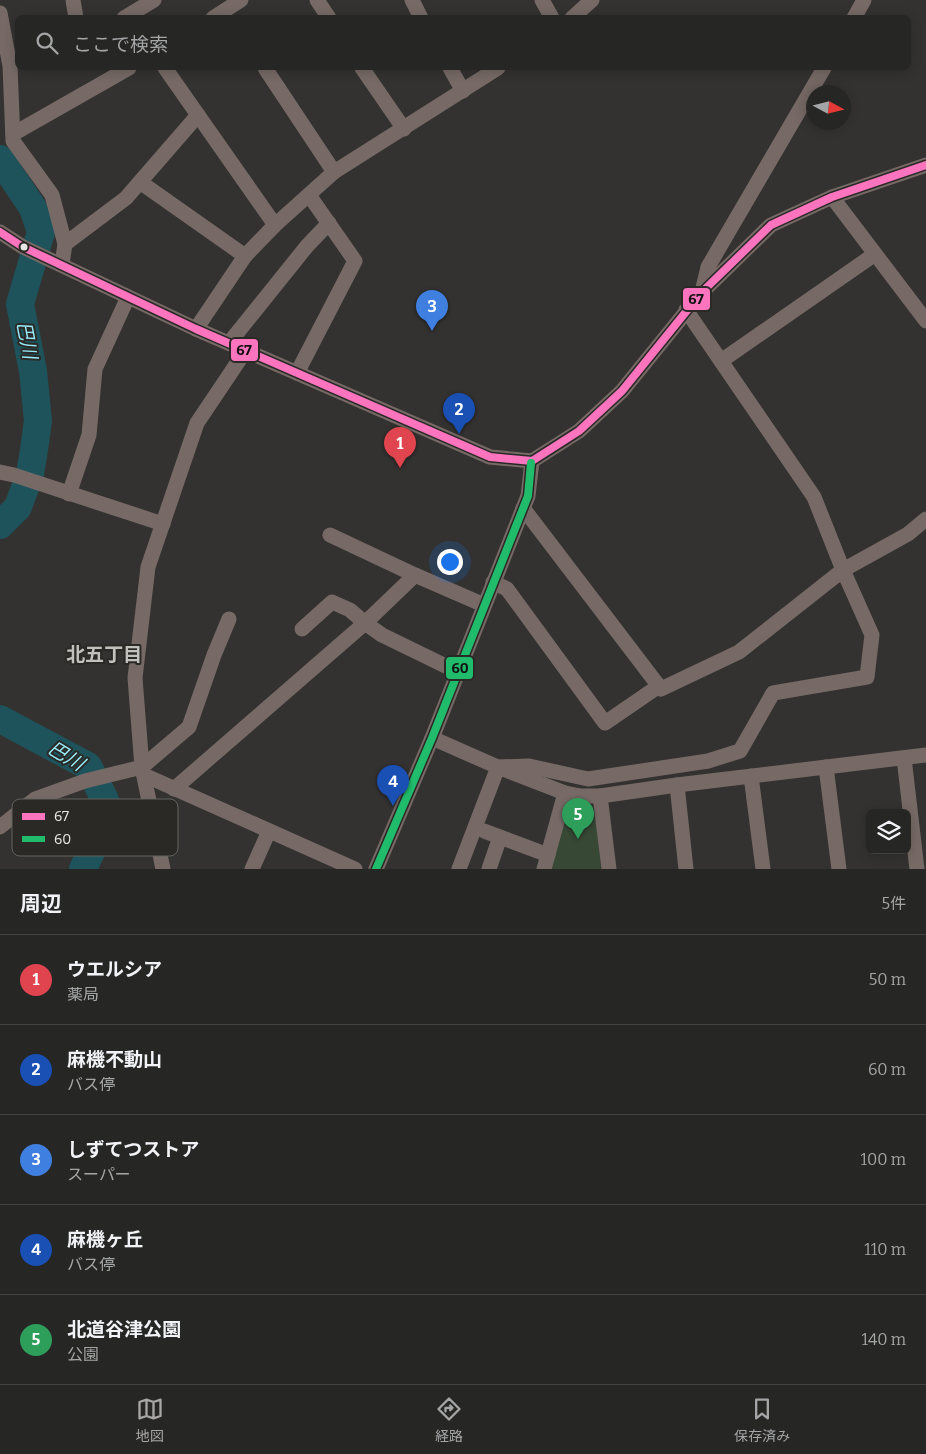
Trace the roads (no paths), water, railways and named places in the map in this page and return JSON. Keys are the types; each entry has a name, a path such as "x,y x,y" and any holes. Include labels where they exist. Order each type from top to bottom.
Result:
{"street":[{"path":"72,0 75,15"},
{"path":"228,13 241,0"},
{"path":"317,0 327,15"},
{"path":"412,0 420,15"},
{"path":"542,0 550,15"},
{"path":"575,15 592,0"},
{"path":"856,15 864,0"},
{"path":"129,15 150,1"},
{"path":"0,13 14,65 13,141 52,195 65,244"},
{"path":"13,134 125,70"},
{"path":"166,70 274,226"},
{"path":"266,70 334,172"},
{"path":"363,70 404,129"},
{"path":"451,70 463,91"},
{"path":"196,328 245,256 274,226 334,172 495,70"},
{"path":"702,292 708,268 823,70"},
{"path":"57,262 65,244 126,198 198,115"},
{"path":"0,232 23,247 128,297 490,457 532,461 579,431 622,391 702,292 771,225 832,197 926,166"},
{"path":"140,182 245,256"},
{"path":"297,373 355,261 309,195"},
{"path":"832,197 926,321"},
{"path":"230,343 307,246 329,223"},
{"path":"720,361 875,254"},
{"path":"69,494 89,435 95,370 128,297"},
{"path":"498,767 529,766 588,780 708,761 740,751 773,693 867,677 872,635 843,570 814,497 686,310"},
{"path":"149,799 143,771 135,678 148,566 197,422 246,350"},
{"path":"376,869 432,738 528,496 532,461"},
{"path":"7,474 162,524"},
{"path":"523,508 661,689 739,652 843,570 908,534 926,519"},
{"path":"330,535 415,575 484,604"},
{"path":"174,789 365,623 415,575"},
{"path":"494,582 507,589 605,723 659,686"},
{"path":"302,629 332,602 350,610 382,635 458,672"},
{"path":"35,799 85,781 105,776 143,771 189,727 214,655 229,619"},
{"path":"432,738 498,767 565,793 581,796 600,796 677,785 926,756"},
{"path":"904,758 917,869"},
{"path":"459,869 498,767"},
{"path":"826,767 839,869"},
{"path":"143,771 174,789 355,869"},
{"path":"751,776 763,869"},
{"path":"677,785 686,869"},
{"path":"484,831 500,837 546,862 565,793"},
{"path":"600,796 609,869"},
{"path":"0,827 12,817"},
{"path":"252,869 269,831"},
{"path":"489,869 500,837"},
{"path":"160,856 163,869"}],"waterway":[{"name":"巴川","path":"0,159 33,208 41,232 20,304 33,371 38,421 34,450 30,474 18,507 0,525"},
{"name":"巴川","path":"0,719 88,766 104,799"},
{"name":"巴川","path":"83,869 89,856"}],"place":[{"name":"しずてつストア","path":"432,331"},
{"name":"麻機不動山","path":"459,434"},
{"name":"ウエルシア","path":"400,468"},
{"name":"麻機ヶ丘","path":"393,806"},
{"name":"北道谷津公園","path":"578,839"}],"district":[{"name":"北五丁目","path":"104,654"}]}
